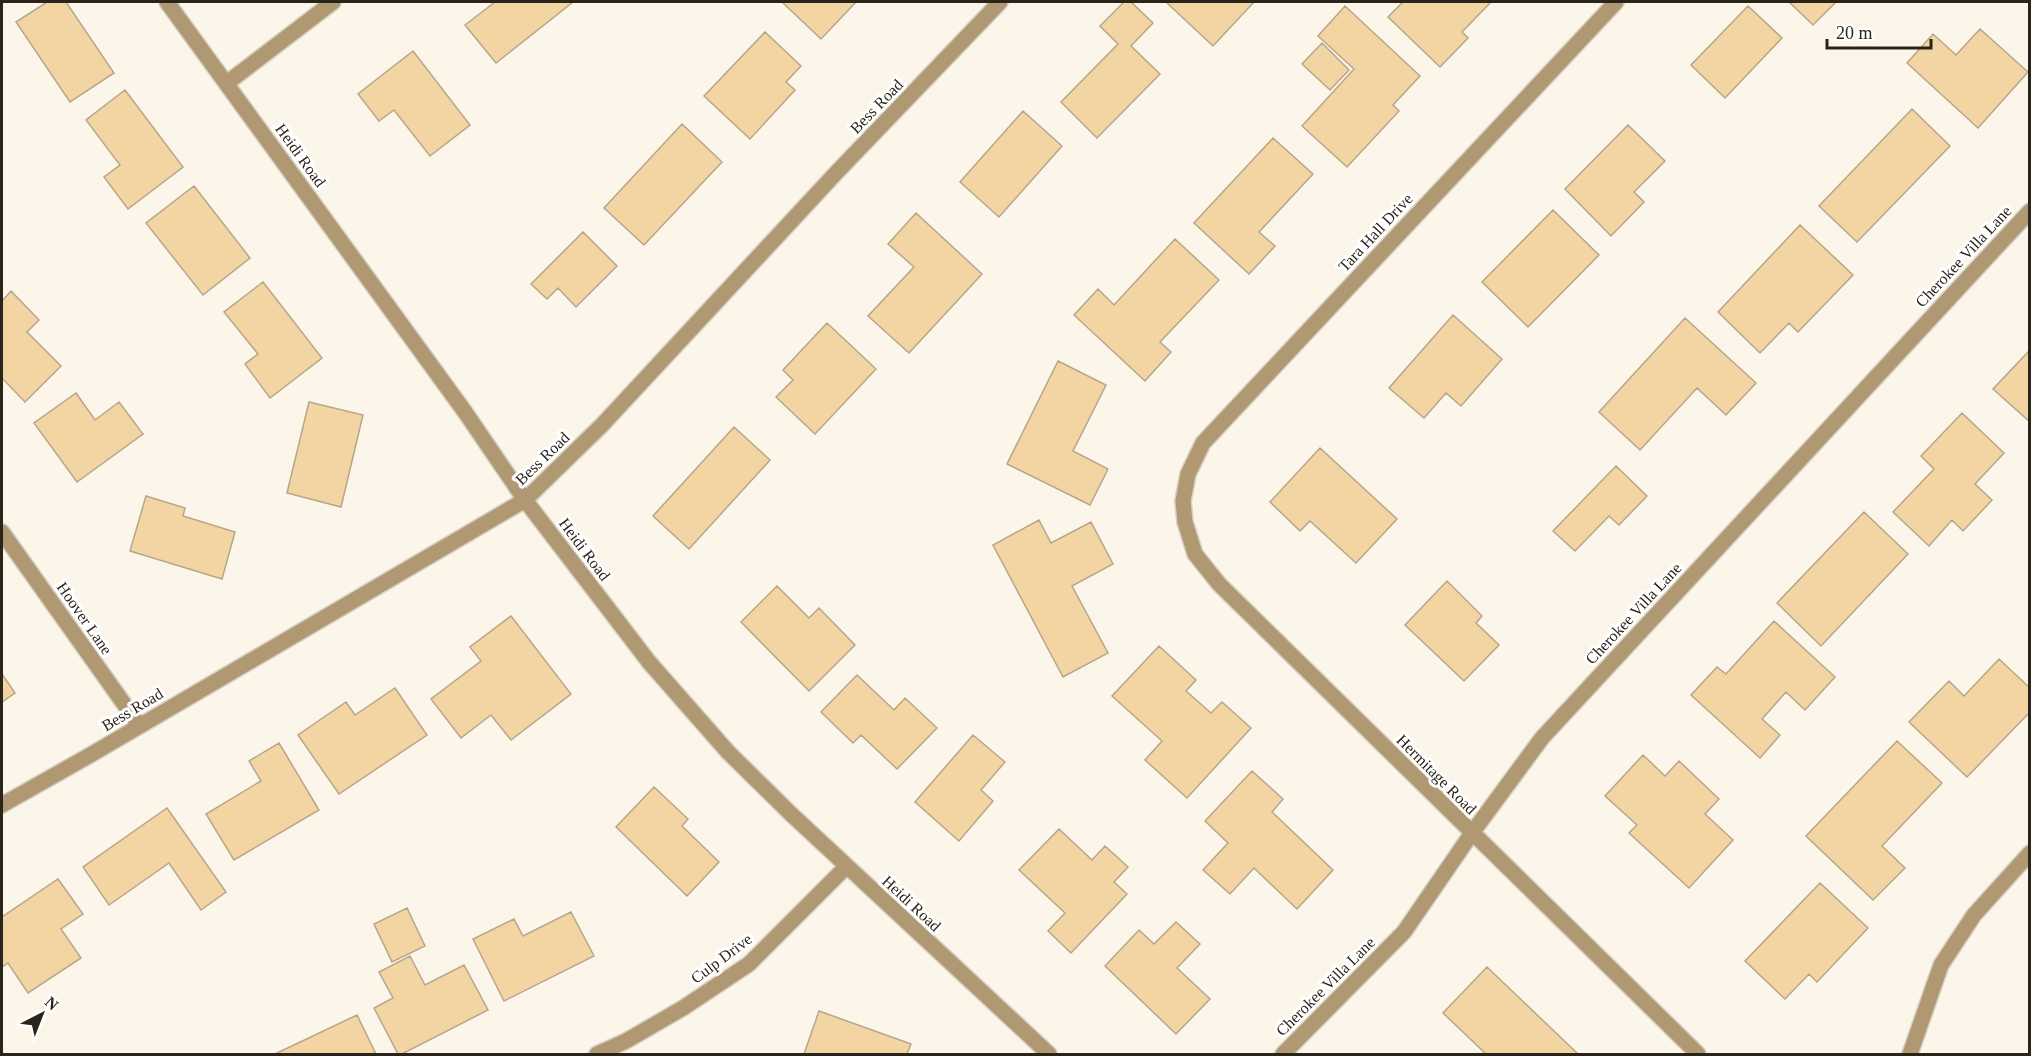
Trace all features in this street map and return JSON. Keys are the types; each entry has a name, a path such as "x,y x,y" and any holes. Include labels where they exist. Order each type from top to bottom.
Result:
{"street":[{"name":"Heidi Road","path":"167,2 465,412 525,500 657,671 728,752 790,814 1049,1054"},
{"path":"227,83 333,2"},
{"name":"Bess Road","path":"2,805 525,500 602,425 836,173 1000,2"},
{"name":"Tara Hall Drive","path":"1183,501 1188,474 1203,443 1616,2"},
{"name":"Cherokee Villa Lane","path":"1282,1054 1404,932 1472,833 1542,738 2030,211"},
{"name":"Hermitage Road","path":"1183,501 1185,522 1195,554 1219,584 1698,1054"},
{"name":"Hoover Lane","path":"2,532 139,725"},
{"path":"1910,1054 1941,965 1974,915 2030,853"},
{"name":"Culp Drive","path":"597,1054 626,1041 683,1008 749,964 847,866"}],"building":[{"path":"47,2 66,2 114,73 70,102 16,22"},
{"path":"495,2 573,2 496,63 465,25"},
{"path":"782,2 856,2 821,39"},
{"path":"1124,2 1131,2 1153,23 1131,46 1160,74 1097,138 1061,102 1118,44 1100,26"},
{"path":"1166,2 1254,2 1213,46"},
{"path":"1403,2 1491,2 1462,32 1468,38 1440,67 1388,17"},
{"path":"1789,2 1836,2 1813,25"},
{"path":"1345,6 1420,76 1393,105 1399,111 1347,167 1302,126 1354,69 1318,36"},
{"path":"1748,6 1782,38 1725,98 1691,65"},
{"path":"1980,29 2028,72 1978,128 1907,63 1933,34 1956,55"},
{"path":"765,32 801,66 786,82 795,90 750,139 704,96"},
{"path":"1322,43 1349,70 1330,90 1302,64"},
{"path":"413,51 470,125 430,156 394,110 379,121 358,94"},
{"path":"125,90 183,167 128,209 104,177 120,165 86,120"},
{"path":"1912,109 1950,146 1857,242 1819,206"},
{"path":"1023,111 1062,146 999,217 960,182"},
{"path":"682,124 722,162 644,245 604,208"},
{"path":"1628,125 1665,161 1634,192 1644,202 1611,236 1565,189"},
{"path":"1273,138 1313,174 1259,232 1275,246 1249,274 1194,223"},
{"path":"194,186 250,258 203,295 146,223"},
{"path":"1553,210 1599,255 1528,327 1482,282"},
{"path":"916,213 982,274 909,353 868,316 914,267 888,244"},
{"path":"1800,225 1853,275 1798,332 1789,323 1760,353 1718,312"},
{"path":"583,232 617,266 576,307 558,288 547,299 531,284"},
{"path":"1175,239 1219,280 1160,342 1171,352 1145,381 1074,315 1098,289 1114,305"},
{"path":"263,282 322,358 270,398 245,364 258,354 224,312"},
{"path":"11,291 39,320 27,332 61,366 25,402 2,378 2,301"},
{"path":"1453,315 1502,359 1461,406 1446,393 1424,418 1389,388"},
{"path":"1685,318 1756,383 1726,415 1697,388 1640,450 1599,412"},
{"path":"827,323 876,369 815,434 776,397 793,380 783,370"},
{"path":"2030,350 2030,422 1993,389"},
{"path":"1058,361 1106,385 1073,451 1108,469 1090,505 1007,464"},
{"path":"76,393 95,420 119,402 143,434 77,482 34,423"},
{"path":"309,402 363,415 341,507 287,493"},
{"path":"1962,413 2004,453 1975,484 1992,500 1963,531 1952,520 1929,546 1893,512 1934,469 1921,456"},
{"path":"734,427 770,460 689,549 653,516"},
{"path":"1320,448 1397,519 1356,563 1310,521 1300,531 1270,502"},
{"path":"1616,466 1647,496 1619,525 1609,516 1575,551 1553,531"},
{"path":"146,496 185,508 183,516 235,532 222,579 130,551"},
{"path":"1864,512 1908,554 1821,646 1777,603"},
{"path":"1039,520 1051,543 1091,522 1113,564 1072,586 1108,653 1063,677 993,545"},
{"path":"1447,581 1482,616 1476,623 1499,645 1464,681 1405,625"},
{"path":"777,586 809,618 819,608 855,645 809,691 741,622"},
{"path":"511,616 571,694 511,740 491,715 461,738 431,699 481,661 470,647"},
{"path":"1774,621 1835,677 1805,710 1786,692 1762,719 1780,735 1760,758 1691,695 1717,667 1726,674"},
{"path":"1159,646 1196,680 1186,691 1211,713 1222,702 1251,728 1187,798 1145,760 1162,741 1112,696"},
{"path":"1999,659 2030,688 2030,712 1967,777 1909,722 1949,681 1964,696"},
{"path":"2,674 15,693 2,702"},
{"path":"857,675 894,710 905,698 937,728 897,769 861,735 853,743 821,712"},
{"path":"395,688 427,735 339,794 298,735 346,702 355,715"},
{"path":"973,735 1005,762 981,790 993,801 959,841 915,802"},
{"path":"1897,741 1942,783 1882,846 1905,868 1873,900 1806,836"},
{"path":"279,743 319,810 234,860 206,814 261,781 249,761"},
{"path":"1643,755 1665,776 1679,761 1719,799 1705,814 1733,840 1689,888 1629,833 1637,825 1605,796"},
{"path":"1252,771 1283,799 1272,812 1333,870 1297,909 1254,868 1230,894 1203,870 1228,843 1205,821"},
{"path":"654,787 688,819 682,826 719,862 687,896 616,827"},
{"path":"167,808 226,892 201,910 169,863 109,905 83,867"},
{"path":"1059,829 1092,860 1105,846 1128,867 1114,882 1127,894 1071,953 1048,931 1065,913 1019,870"},
{"path":"58,879 83,914 61,929 81,958 28,993 8,963 2,967 2,917"},
{"path":"1820,883 1868,928 1817,982 1809,974 1785,999 1745,961"},
{"path":"407,908 425,946 392,962 374,924"},
{"path":"571,912 594,956 504,1001 473,939 514,919 523,936"},
{"path":"1176,922 1200,944 1177,968 1210,999 1176,1034 1105,966 1139,930 1154,944"},
{"path":"410,956 425,985 464,965 488,1010 398,1054 374,1008 393,998 379,972"},
{"path":"1487,967 1578,1054 1486,1054 1443,1013"},
{"path":"819,1011 911,1044 907,1054 804,1054"},
{"path":"357,1015 376,1054 275,1054"}]}
